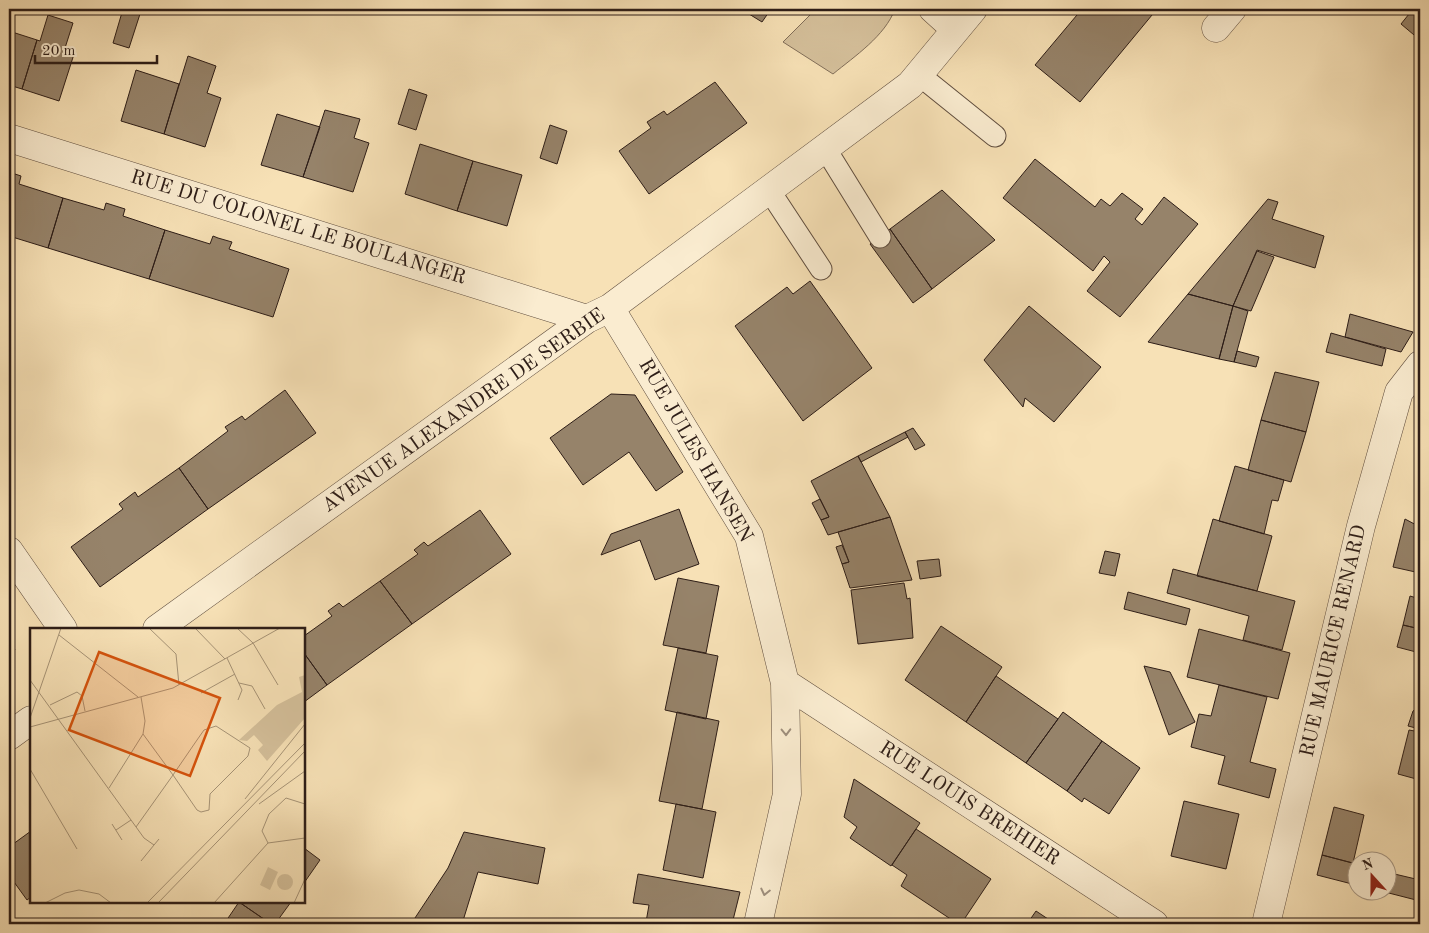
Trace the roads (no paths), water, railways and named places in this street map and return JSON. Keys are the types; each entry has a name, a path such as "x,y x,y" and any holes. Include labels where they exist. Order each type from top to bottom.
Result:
{"street":[{"path":"933,9 955,29"},
{"name":"AVENUE ALEXANDRE DE SERBIE","path":"158,628 599,313 910,85 973,9"},
{"name":"RUE DU COLONEL LE BOULANGER","path":"9,138 599,313"},
{"name":"RUE JULES HANSEN","path":"599,313 749,536 785,683 787,794 758,924"},
{"name":"RUE MAURICE RENARD","path":"1266,924 1361,526 1399,392 1420,365"},
{"path":"9,550 62,628"},
{"name":"RUE LOUIS BREHIER","path":"785,683 1154,924"},
{"path":"9,736 30,721"}],"lane":[{"path":"918,74 995,136"},
{"path":"825,148 880,237"},
{"path":"769,190 821,269"}]}
